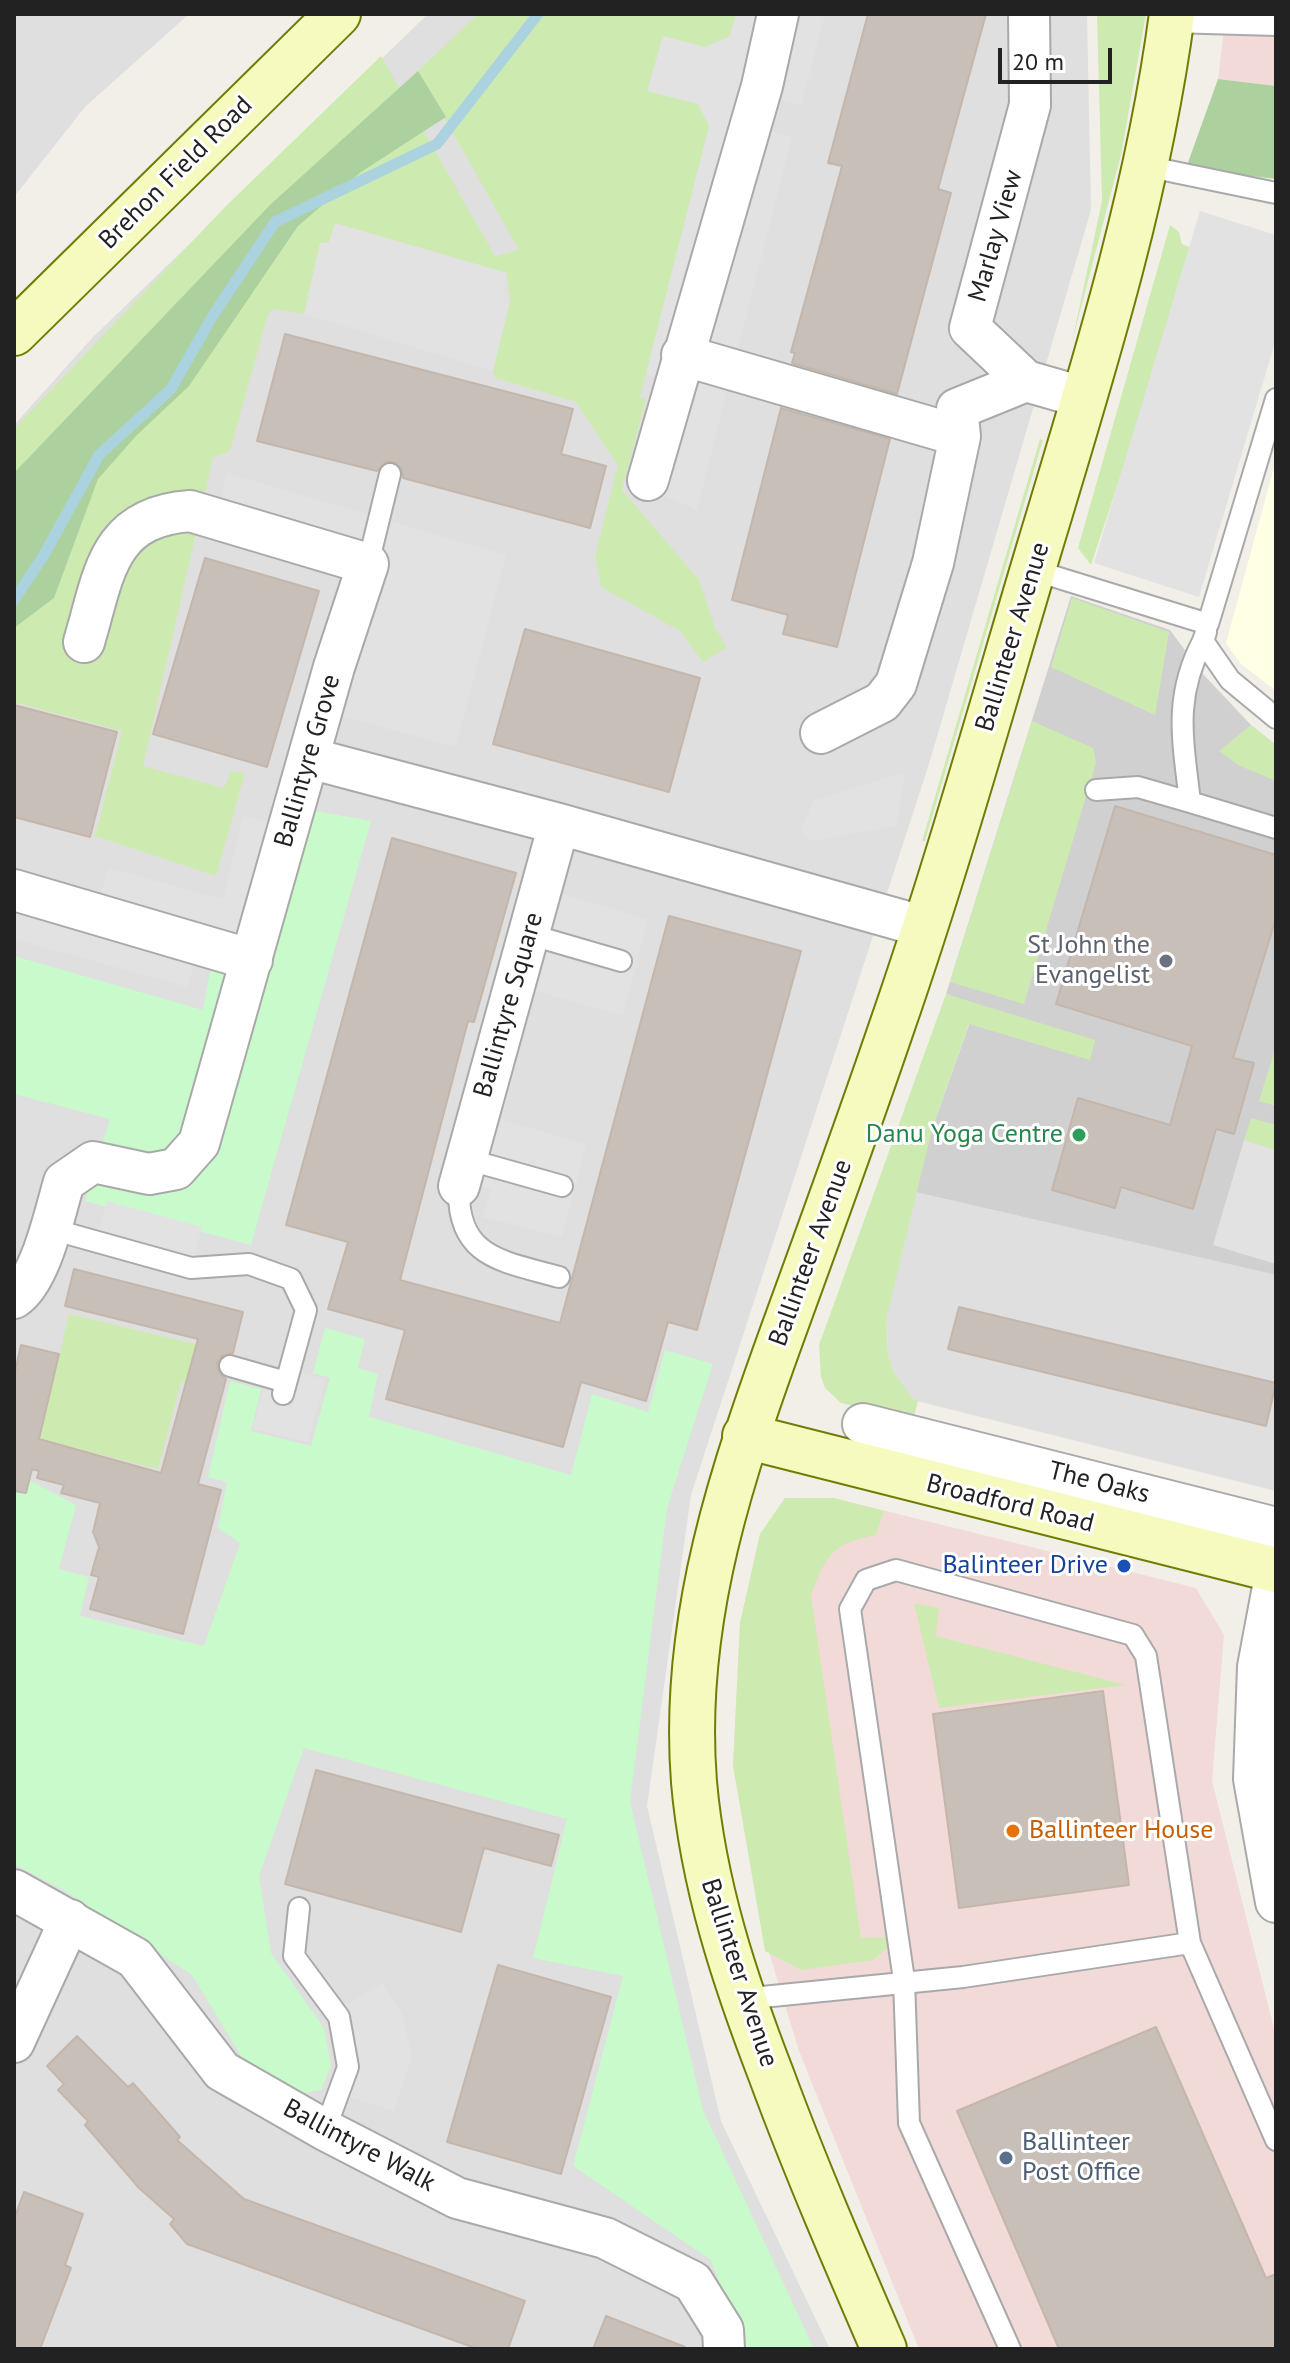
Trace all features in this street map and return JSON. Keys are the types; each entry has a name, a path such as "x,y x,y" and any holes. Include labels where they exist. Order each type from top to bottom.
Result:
{"street":[{"name":"Brehon Field Road","path":"14,333 338,14"},
{"path":"648,480 762,86 778,14"},
{"name":"Marlay View","path":"1026,381 970,328 1030,105 1029,14"},
{"name":"Ballinteer Avenue","path":"884,2349 742,1999 704,1865 694,1781 692,1707 702,1595 745,1436 925,927 1085,398 1145,166 1172,18"},
{"path":"682,355 960,436"},
{"path":"821,733 882,702 896,684 933,563 960,436 957,409 1026,381 1085,398"},
{"path":"84,642 112,549 128,533 169,513 190,511 368,564"},
{"name":"Ballintyre Grove","path":"14,1298 26,1290 51,1229 64,1182 93,1162 149,1174 176,1169 199,1143 368,564"},
{"path":"309,758 559,824 925,927"},
{"name":"Ballintyre Square","path":"462,1173 559,824"},
{"path":"14,890 252,960"},
{"name":"The Oaks","path":"863,1424 917,1459 1276,1528"},
{"name":"Broadford Road","path":"745,1436 917,1459 1276,1571"},
{"path":"1276,1571 1258,1667 1254,1779 1276,1902"},
{"name":"Ballintyre Walk","path":"14,1890 135,1958 222,2071 325,2130 457,2198 605,2238 693,2282 723,2330 724,2349"},
{"path":"14,2042 70,1920"}],"lane":[{"path":"1172,18 1276,25"},
{"path":"1145,166 1276,193"},
{"path":"1190,802 1183,705 1188,669 1206,632 1276,399"},
{"name":"Ballintyre Grove","path":"368,564 390,474"},
{"path":"1033,570 1206,632 1230,680 1276,718"},
{"path":"1096,790 1138,787 1276,828"},
{"path":"528,934 621,961"},
{"path":"559,1277 491,1258 466,1236 458,1211 462,1173 562,1186"},
{"path":"51,1229 191,1268 249,1264 291,1279 306,1310 285,1388 230,1366"},
{"path":"1010,2349 909,2123 904,1980 850,1609 866,1580 896,1570 1133,1635 1146,1656 1190,1943 1276,2140"},
{"path":"299,1908 294,1956 311,1984 339,2017 348,2067 325,2130"},
{"path":"742,1999 904,1980 963,1977 1190,1943"}],"shaded area":[{"path":"14,14 189,14 85,107 14,197"},
{"path":"428,14 1087,14 1091,210 929,764 691,1495 647,1806 721,2121 830,2349 14,2349 14,425 92,338"},
{"path":"736,14 825,14 801,105 780,100 765,116 772,131 792,137 697,510 657,493 686,386 646,374 709,126 698,104 647,91 663,36 705,47 730,36"},
{"path":"1226,14 1276,14 1276,86 1218,79"},
{"path":"1200,211 1276,235 1276,339 1199,597 1094,563"},
{"path":"335,223 507,273 503,289 510,301 493,371 304,314 320,243 329,242"},
{"path":"1276,460 1276,691 1240,663 1226,643"},
{"path":"227,473 506,555 456,747 322,711 367,564 215,520"},
{"path":"1071,596 1170,630 1202,673 1251,725 1276,745 1276,1275 915,1192 932,1129 976,1005 946,994"},
{"path":"905,772 897,826 812,841 800,831 814,800"},
{"path":"243,816 271,823 240,943 199,945 188,987 14,939 14,890 95,913 108,868 223,899"},
{"path":"541,888 648,919 623,1016 535,991 502,1120 586,1144 562,1237 483,1217 491,1189 461,1180"},
{"path":"1244,1140 1276,1150 1276,1264 1213,1245"},
{"path":"915,1192 1276,1275 1276,1491 913,1400 893,1371 888,1353 886,1320"},
{"path":"107,1201 202,1227 191,1268 96,1242"},
{"path":"297,1372 325,1379 308,1442 253,1429 263,1389 291,1396"},
{"path":"785,1498 834,1498 1196,1588 1224,1635 1212,1781 1276,2037 1276,2349 919,2349 799,2051 761,1926 733,1765 740,1623 760,1534"},
{"path":"383,1983 402,2014 412,2055 394,2111 338,2093 348,2067 334,2011"}],"green space":[{"path":"478,14 736,14 730,36 705,47 647,91 699,104 709,126 640,397 646,399 622,490 699,580 715,628 727,647 703,662 680,631 601,587 595,556 618,465 576,402 495,378 493,371 510,301 507,273 331,236 329,242 320,244 304,314 273,309 268,314 230,451 213,458 143,766 224,788 231,771 245,773 216,876 95,836 122,731 14,702 14,429 225,207 381,56 495,256 519,250 418,71"},
{"path":"1097,14 1146,14 1121,155 1072,342 1102,201"},
{"path":"418,71 446,117 361,172 298,226 189,386 136,436 98,479 54,598 14,628 14,473 271,204"},
{"path":"1218,79 1276,86 1276,179 1186,168"},
{"path":"1170,225 1179,232 1182,244 1191,248 1149,390 1091,565 1078,548"},
{"path":"1040,439 1043,440 925,841 922,841"},
{"path":"1072,598 1169,632 1155,715 1051,667"},
{"path":"1032,721 1093,748 1096,763 1024,1004 950,982"},
{"path":"1251,725 1276,745 1276,781 1238,765 1219,751"},
{"path":"305,809 371,821 251,1245 85,1201 110,1119 14,1094 14,956 203,1010 212,960"},
{"path":"946,994 1095,1040 1090,1060 969,1024 932,1129 886,1320 888,1353 893,1371 913,1399 918,1401 913,1420 841,1403 825,1388 821,1377 819,1345"},
{"path":"1276,1046 1276,1106 1259,1101"},
{"path":"1251,1118 1276,1125 1276,1150 1244,1140"},
{"path":"69,1314 229,1352 221,1391 181,1382 158,1469 40,1439"},
{"path":"325,1328 365,1339 358,1368 378,1374 369,1417 571,1475 592,1394 648,1412 665,1350 713,1364 667,1508 630,1802 703,2110 814,2349 743,2349 711,2260 573,2166 623,1976 533,1958 567,1819 304,1748 259,1876 271,1953 324,2028 331,2066 321,2090 288,2096 251,2072 192,1975 65,1891 14,1864 14,1477 35,1483 76,1505 59,1569 89,1577 80,1616 204,1646 240,1543 218,1528 227,1482 208,1477 230,1381 261,1389 251,1431 311,1446 330,1378 313,1373"},
{"path":"785,1498 834,1498 884,1511 876,1535 849,1542 833,1553 821,1570 811,1595 861,1938 887,1937 887,1948 873,1960 801,1970 765,1951 733,1765 740,1623 760,1534"},
{"path":"914,1603 939,1608 936,1636 1126,1685 939,1708"}],"building":[{"path":"868,14 986,14 938,189 951,193 897,394 792,363 795,353 791,352 842,166 828,163"},
{"path":"285,334 573,409 561,454 606,466 590,528 403,478 402,470 394,462 386,462 377,471 257,441"},
{"path":"781,408 890,439 837,647 783,634 788,615 732,600"},
{"path":"205,558 319,591 267,767 153,734"},
{"path":"525,629 700,678 669,792 493,744"},
{"path":"14,705 117,732 90,837 14,817"},
{"name":"St John the Evangelist","path":"1115,806 1276,855 1276,918 1233,1058 1254,1063 1234,1134 1216,1129 1193,1209 1121,1187 1115,1208 1052,1190 1078,1098 1170,1125 1192,1046 1056,1004"},
{"path":"392,838 516,873 474,1022 468,1021 400,1280 560,1323 669,916 801,951 697,1330 668,1322 646,1401 581,1382 563,1447 386,1399 405,1330 328,1309 348,1242 286,1225"},
{"path":"74,1269 243,1312 233,1353 222,1356 217,1363 220,1374 226,1379 198,1484 221,1490 183,1634 90,1609 99,1577 91,1575 99,1547 93,1532 100,1503 61,1493 64,1485 37,1478 39,1471 32,1469 26,1493 14,1491 14,1376 21,1345 59,1354 39,1439 161,1473 198,1339 65,1306"},
{"path":"959,1307 1276,1383 1266,1426 948,1349"},
{"path":"1103,1691 1129,1885 959,1908 933,1714"},
{"path":"316,1770 559,1835 551,1866 484,1848 461,1932 285,1884"},
{"path":"498,1965 611,1997 561,2174 447,2142"},
{"path":"1156,2027 1266,2278 1276,2274 1276,2349 1059,2349 957,2111"},
{"path":"77,2036 128,2087 133,2083 180,2137 177,2140 244,2199 525,2301 508,2349 478,2349 187,2244 170,2224 174,2219 139,2188 85,2125 88,2121 58,2090 64,2084 47,2066"},
{"path":"24,2192 83,2214 65,2265 71,2268 40,2349 14,2349 14,2219"},
{"path":"606,2316 685,2347 685,2349 593,2349"}],"waterway":[{"path":"14,600 44,555 99,455 171,389 212,317 275,222 437,144 538,14"}],"place":[{"name":"St John the Evangelist","path":"1166,961"},
{"name":"Danu Yoga Centre","path":"1079,1135"},
{"name":"Balinteer Drive","path":"1124,1566"},
{"name":"Ballinteer House","path":"1013,1831"},
{"name":"Ballinteer Post Office","path":"1006,2158"}]}
